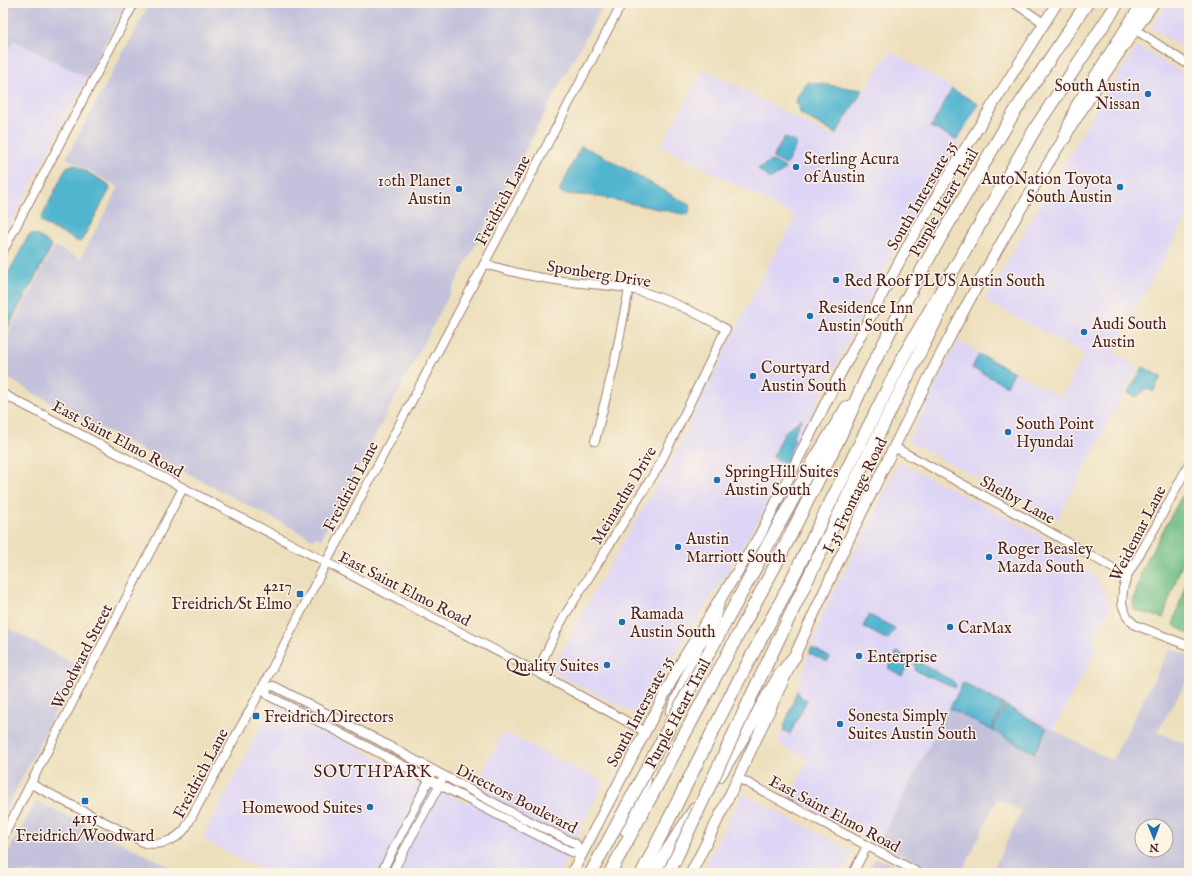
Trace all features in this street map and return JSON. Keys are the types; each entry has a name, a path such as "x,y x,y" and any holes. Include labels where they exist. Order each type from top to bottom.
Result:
{"highway":[{"name":"Purple Heart Trail","path":"612,868 775,566 840,436 868,374 917,279 1012,116 1086,3"},
{"path":"642,873 907,350 1038,124 1118,3"},
{"path":"1064,139 1077,106 1143,3"},
{"path":"669,873 758,682 854,484 938,316 975,231"},
{"path":"591,873 712,647 818,454 868,374"},
{"path":"612,868 621,838 645,782 670,716 713,620 718,603"},
{"path":"653,873 717,779 780,675 794,656"}],"main road":[{"name":"South Interstate 35","path":"572,873 682,659 759,537 845,365 913,236 958,160 1057,3"},
{"path":"1064,139 1088,100 1154,3"},
{"name":"I 35 Frontage Road","path":"794,656 894,447 944,348 975,289 1011,226 1064,139"},
{"path":"691,873 738,778 794,656"}],"street":[{"path":"3,251 134,3"},
{"name":"Freidrich Lane","path":"31,784 140,842 158,844 171,840 182,833 188,825 262,688 326,562 622,3"},
{"path":"1014,3 1044,23"},
{"path":"1136,30 1189,65"},
{"name":"Sponberg Drive","path":"485,264 548,279 604,284 629,289 675,303 726,329"},
{"path":"595,441 614,365 629,289"},
{"name":"Meinardus Drive","path":"537,672 562,620 659,466 726,329"},
{"name":"East Saint Elmo Road","path":"3,394 537,672 644,731"},
{"name":"Shelby Lane","path":"894,447 1128,576"},
{"name":"Weidemar Lane","path":"1189,464 1128,576 1123,589 1122,604 1127,617 1135,625 1189,646"},
{"name":"Woodward Street","path":"3,837 183,488"},
{"name":"Directors Boulevard","path":"262,688 274,686 434,770 571,852 582,854"},
{"name":"Directors Boulevard","path":"262,688 269,696 429,779 509,816"},
{"path":"381,873 434,770"},
{"path":"392,873 444,776"},
{"name":"East Saint Elmo Road","path":"738,778 919,873"},
{"path":"853,873 867,846"}],"shaded area":[{"path":"3,3 126,3 87,78 14,40 3,60"},
{"path":"150,3 216,3 220,5 221,3 605,3 560,84 321,539 315,536 313,539 3,376 3,357 10,329 55,246 80,259 119,187 66,158"},
{"path":"1168,3 1189,3 1189,52 1151,28"},
{"path":"14,40 87,78 7,230 3,228 3,60"},
{"path":"1137,47 1189,76 1189,214 1135,310 1115,354 1139,367 1057,519 908,441 958,341 1061,397 1085,354 984,300 1095,111"},
{"path":"890,51 980,104 892,255 764,511 666,670 642,717 551,671 595,590 674,456 764,273 796,217 661,145 704,69 834,138"},
{"path":"899,462 1040,535 1061,548 1083,565 1099,583 1108,597 1109,612 1093,640 1099,644 1053,730 963,681 878,844 789,797 808,760 778,743 825,608 864,535"},
{"path":"3,625 78,666 3,816"},
{"path":"1170,648 1189,656 1189,677 1157,732 1189,745 1189,873 991,873 1022,811 997,799 962,873 941,873 878,844 963,681 1112,761"},
{"path":"273,704 467,804 503,732 604,782 559,873 268,873 202,839"},
{"path":"743,793 853,852 841,873 701,873"},
{"path":"36,801 181,872 3,873 3,862"},
{"path":"876,857 907,873 867,873"}],"green space":[{"path":"1189,483 1189,542 1163,618 1134,610 1133,603 1143,567"},
{"path":"1189,572 1189,634 1173,625"}],"water":[{"path":"807,82 863,90 836,134 800,113 799,105 796,104 797,97"},
{"path":"952,89 978,104 957,140 931,127"},
{"path":"784,137 797,143 786,165 773,158"},
{"path":"581,146 601,155 691,206 688,215 595,196 564,194 559,191"},
{"path":"773,161 785,168 781,173 770,179 758,169"},
{"path":"75,165 108,184 110,189 82,240 79,242 43,223 41,220 66,168"},
{"path":"32,234 39,236 47,242 50,245 50,249 7,329 3,327 3,283 29,235"},
{"path":"979,354 1014,372 1007,386 972,368"},
{"path":"1143,367 1161,377 1153,392 1147,389 1135,397 1128,393"},
{"path":"802,418 792,437 795,439 788,460 783,463 773,457 785,432"},
{"path":"869,615 895,628 888,640 863,627"},
{"path":"811,647 829,657 827,662 810,653"},
{"path":"897,652 911,659 902,676 888,668"},
{"path":"916,661 953,681 956,685 955,688 915,670 916,666 914,665"},
{"path":"963,683 1004,705 991,730 950,708"},
{"path":"797,691 802,698 807,700 790,734 783,730"},
{"path":"1006,706 1047,729 1034,753 992,730"}],"place":[{"name":"South Austin Nissan","path":"1148,94"},
{"name":"Sterling Acura of Austin","path":"796,167"},
{"name":"AutoNation Toyota South Austin","path":"1120,187"},
{"name":"10th Planet Austin","path":"459,189"},
{"name":"Red Roof PLUS Austin South","path":"836,280"},
{"name":"Residence Inn Austin South","path":"810,316"},
{"name":"Audi South Austin","path":"1084,332"},
{"name":"Courtyard Austin South","path":"753,376"},
{"name":"South Point Hyundai","path":"1008,432"},
{"name":"SpringHill Suites Austin South","path":"717,480"},
{"name":"Austin Marriott South","path":"678,547"},
{"name":"Roger Beasley Mazda South","path":"989,557"},
{"name":"4217 Freidrich/St Elmo","path":"300,594"},
{"name":"Ramada Austin South","path":"622,622"},
{"name":"CarMax","path":"950,627"},
{"name":"Enterprise","path":"859,656"},
{"name":"Quality Suites","path":"607,665"},
{"name":"Freidrich/Directors","path":"256,716"},
{"name":"Sonesta Simply Suites Austin South","path":"840,724"},
{"name":"4115 Freidrich/Woodward","path":"85,801"},
{"name":"Homewood Suites","path":"370,807"}],"district":[{"name":"SOUTHPARK","path":"373,771"}]}
